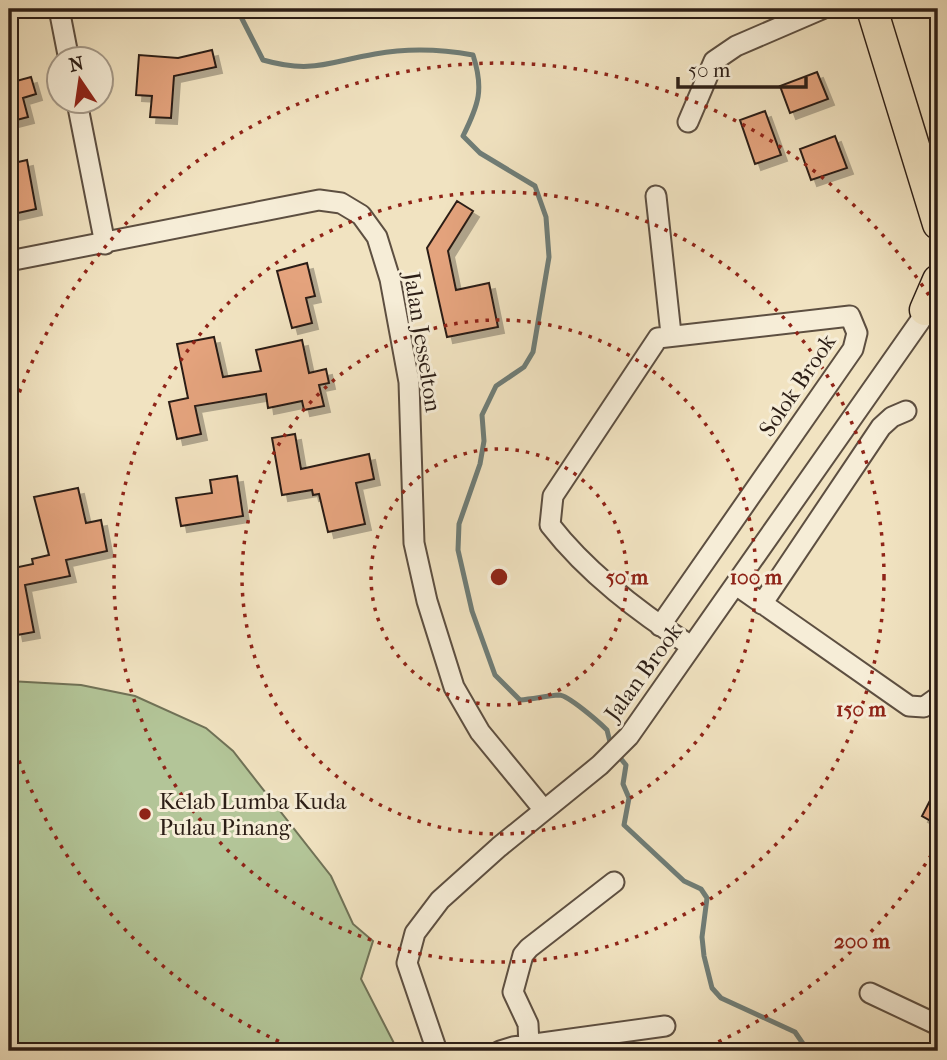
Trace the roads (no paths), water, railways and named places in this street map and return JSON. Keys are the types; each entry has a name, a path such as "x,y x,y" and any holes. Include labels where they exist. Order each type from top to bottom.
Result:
{"main road":[{"path":"872,9 932,184 933,213 938,224"},
{"path":"934,305 938,280"}],"street":[{"path":"59,9 66,46"},
{"path":"688,122 714,61 736,46 822,9"},
{"path":"80,116 105,244"},
{"path":"656,196 671,334 658,338 649,347 553,496 550,525 583,564 660,626 691,646"},
{"name":"Jalan Jesselton","path":"9,261 319,200 341,203 361,215 377,237 390,279 409,382 414,543 430,612 454,687 480,732 544,810"},
{"name":"Jalan Brook","path":"437,1051 407,963 415,933 440,900 600,765 629,736 934,305"},
{"name":"Solok Brook","path":"660,626 853,349 857,333 854,319 845,315 671,334"},
{"path":"762,604 881,427 891,417 906,411"},
{"path":"736,585 909,706 924,707 938,697"},
{"path":"529,1045 528,1024 513,992 523,955 614,882"},
{"path":"870,993 938,1025"},
{"path":"500,1051 665,1026"}],"waterway":[{"path":"237,9 263,60 280,64 320,65 412,50 473,55 478,78 478,96 463,136 480,153 535,186 546,217 549,257 533,352 524,367 496,386 482,415 484,441 480,464 459,524 458,550 472,611 495,675 520,700 559,695 569,699 607,730 611,746"},
{"path":"617,754 626,765 623,784 629,798 624,825 684,881 701,889 707,898 702,937 712,988 721,998 795,1032 808,1051"}],"place":[{"name":"Kelab Lumba Kuda Pulau Pinang","path":"145,814"}]}
